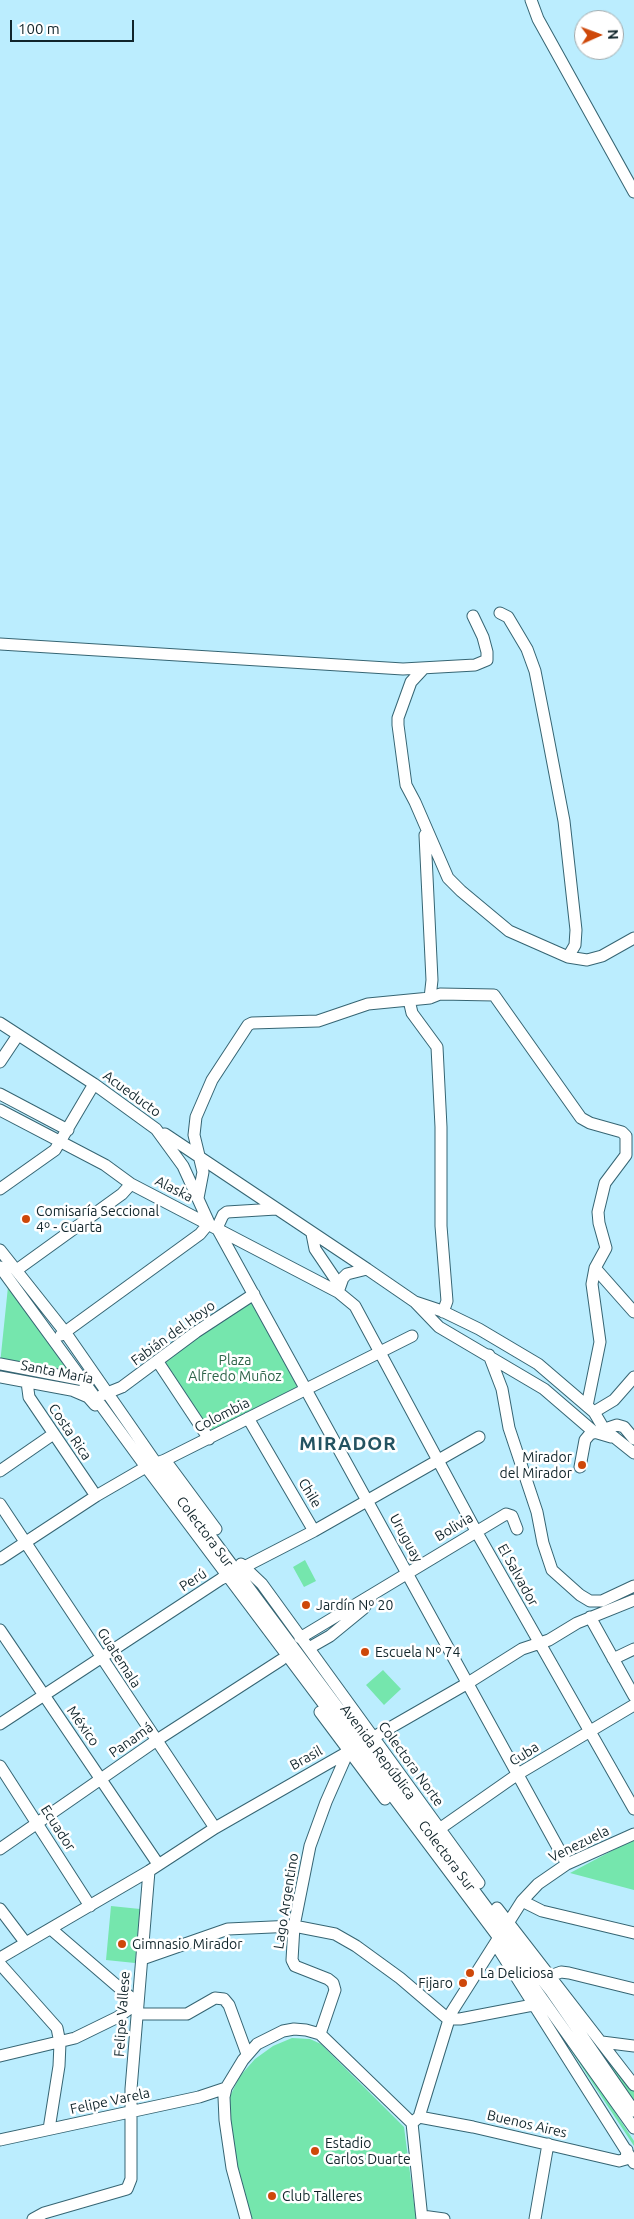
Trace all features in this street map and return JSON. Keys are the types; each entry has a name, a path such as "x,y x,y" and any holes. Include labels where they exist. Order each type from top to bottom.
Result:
{"street":[{"path":"531,0 538,19 634,192"},
{"path":"500,613 508,617 527,649 535,671 564,821 576,930 575,945 568,957"},
{"path":"0,644 384,668 475,665 487,660 483,637 473,616"},
{"path":"424,668 412,682 398,718 398,725 406,786 442,867 461,891 509,931 568,957 587,960 602,956 634,938"},
{"path":"424,824 432,980 430,998"},
{"path":"198,1198 203,1172 194,1135 201,1101 212,1080 248,1025 252,1023 318,1022 368,1004 430,998 451,993 494,996 581,1118 590,1123 622,1132 626,1136 626,1155 605,1184 601,1197 599,1223 606,1248 595,1268 592,1284 600,1342 590,1409"},
{"path":"409,1000 412,1014 437,1046 441,1128 441,1226 447,1302 444,1312"},
{"name":"Acueducto","path":"0,1023 94,1084 151,1125 174,1151 213,1225"},
{"path":"0,1062 18,1035"},
{"path":"0,1189 49,1156 68,1130 94,1084"},
{"path":"0,1094 68,1130"},
{"name":"Alaska","path":"0,1110 104,1165 131,1184 339,1289"},
{"path":"151,1125 415,1302 439,1327 544,1389 599,1430 614,1438 634,1453"},
{"path":"18,1269 122,1194 131,1184"},
{"path":"55,1340 213,1225 227,1212 276,1209"},
{"name":"Uruguay","path":"213,1225 254,1294 567,1864"},
{"path":"312,1234 315,1250 339,1289"},
{"path":"0,1250 18,1269 66,1332 108,1394 152,1465"},
{"path":"0,1266 95,1396 152,1465"},
{"path":"595,1268 634,1312"},
{"path":"339,1289 347,1274 367,1269"},
{"name":"El Salvador","path":"339,1289 360,1314 476,1531 634,1809"},
{"name":"Fabián del Hoyo","path":"108,1394 122,1387 196,1332 254,1294"},
{"path":"415,1302 444,1312 479,1329 538,1364 590,1409 599,1430"},
{"name":"Colombia","path":"0,1559 96,1496 152,1465 210,1438 412,1336"},
{"path":"489,1355 502,1389 509,1428 538,1512 543,1543 552,1570 580,1595 590,1601 602,1601 634,1586"},
{"path":"158,1362 210,1438"},
{"name":"Santa María","path":"0,1364 85,1382 98,1381"},
{"path":"590,1409 614,1400 634,1377"},
{"name":"Santa María","path":"1,1378 95,1396 108,1394"},
{"name":"Costa Rica","path":"27,1382 29,1397 52,1435 96,1496"},
{"name":"Colectora Sur","path":"74,1391 88,1397 152,1465 233,1574 281,1660 361,1745 502,1934 533,2005 634,2163"},
{"name":"Chile","path":"248,1418 314,1532"},
{"path":"580,1468 584,1440 599,1430 617,1425 624,1427 634,1440"},
{"path":"0,1471 52,1435"},
{"name":"Perú","path":"0,1724 233,1574 314,1532 480,1437"},
{"name":"Colectora Norte","path":"152,1465 233,1574 262,1584 309,1648 361,1745 436,1831 502,1934 550,1976 634,2085"},
{"name":"Guatemala","path":"0,1504 215,1828"},
{"name":"Bolivia","path":"300,1638 506,1514 512,1516 517,1529"},
{"name":"Avenida República","path":"233,1574 361,1745"},
{"name":"Bolivia","path":"309,1648 330,1636 363,1609 374,1593"},
{"name":"Brasil","path":"0,1958 90,1906 215,1828 468,1683 522,1649 539,1643 590,1617 634,1600"},
{"path":"590,1617 634,1696"},
{"name":"México","path":"0,1630 43,1696 102,1779 154,1867"},
{"path":"613,1659 634,1650"},
{"name":"Panamá","path":"0,1849 157,1740 281,1660"},
{"name":"Cuba","path":"436,1831 518,1774 634,1705"},
{"name":"Lago Argentino","path":"320,2034 335,1990 333,1983 328,1979 295,1966 292,1960 294,1926 310,1846 326,1802 361,1745"},
{"name":"Ecuador","path":"0,1766 90,1906"},
{"name":"Venezuela","path":"416,2120 448,2019 522,1901 538,1884 567,1864 634,1834"},
{"path":"142,1959 154,1867"},
{"path":"522,1901 542,1911 634,1933"},
{"path":"0,1909 25,1942"},
{"name":"Felipe Vallese","path":"33,2219 52,2211 127,2189 131,2179 133,2112 131,2089 142,1959 228,1929 294,1926 335,1934 356,1946 400,1978 448,2019"},
{"path":"51,1929 138,2008"},
{"path":"502,1934 551,1991 634,2111"},
{"path":"502,1934 634,2128"},
{"path":"0,1964 57,2028 60,2042 59,2066 49,2129"},
{"path":"550,1976 561,1972 569,1973 634,1989"},
{"path":"0,2056 60,2042 138,2008 187,2014 215,1998 224,1999 229,2005 247,2054"},
{"path":"448,2019 460,2019 533,2005"},
{"path":"244,2218 232,2168 225,2120 224,2097 226,2088 247,2054 257,2044 283,2031 306,2030 320,2034 416,2120 422,2217 444,2219"},
{"path":"602,2042 634,2046"},
{"name":"Felipe Varela","path":"0,2140 199,2097 226,2088"},
{"name":"Buenos Aires","path":"416,2120 548,2144 619,2161 626,2159 627,2150"},
{"path":"535,2219 548,2144"}],"green space":[{"path":"9,1277 85,1382 0,1364"},
{"name":"Plaza Alfredo Muñoz","path":"254,1294 306,1390 209,1439 158,1362"},
{"path":"305,1560 316,1581 304,1587 293,1567"},
{"path":"383,1670 401,1689 384,1705 366,1685"},
{"path":"634,1839 634,1890 570,1873"},
{"name":"Gimnasio Mirador","path":"111,1906 140,1909 135,1963 106,1960"},
{"path":"512,1932 634,2090 634,2103"},
{"path":"547,2014 553,2018 634,2141 634,2146"},
{"path":"292,2038 310,2039 321,2044 404,2127 416,2219 251,2219 237,2169 229,2116 230,2096 240,2076 255,2059 273,2046"}],"place":[{"name":"Comisaría Seccional 4º - Cuarta","path":"26,1219"},
{"name":"Mirador del Mirador","path":"582,1465"},
{"name":"Jardín Nº 20","path":"306,1605"},
{"name":"Escuela Nº 74","path":"365,1652"},
{"name":"Gimnasio Mirador","path":"122,1944"},
{"name":"La Deliciosa","path":"470,1973"},
{"name":"Fijaro","path":"463,1983"},
{"name":"Estadio Carlos Duarte","path":"315,2151"},
{"name":"Club Talleres","path":"272,2196"}],"district":[{"name":"MIRADOR","path":"348,1444"}]}
